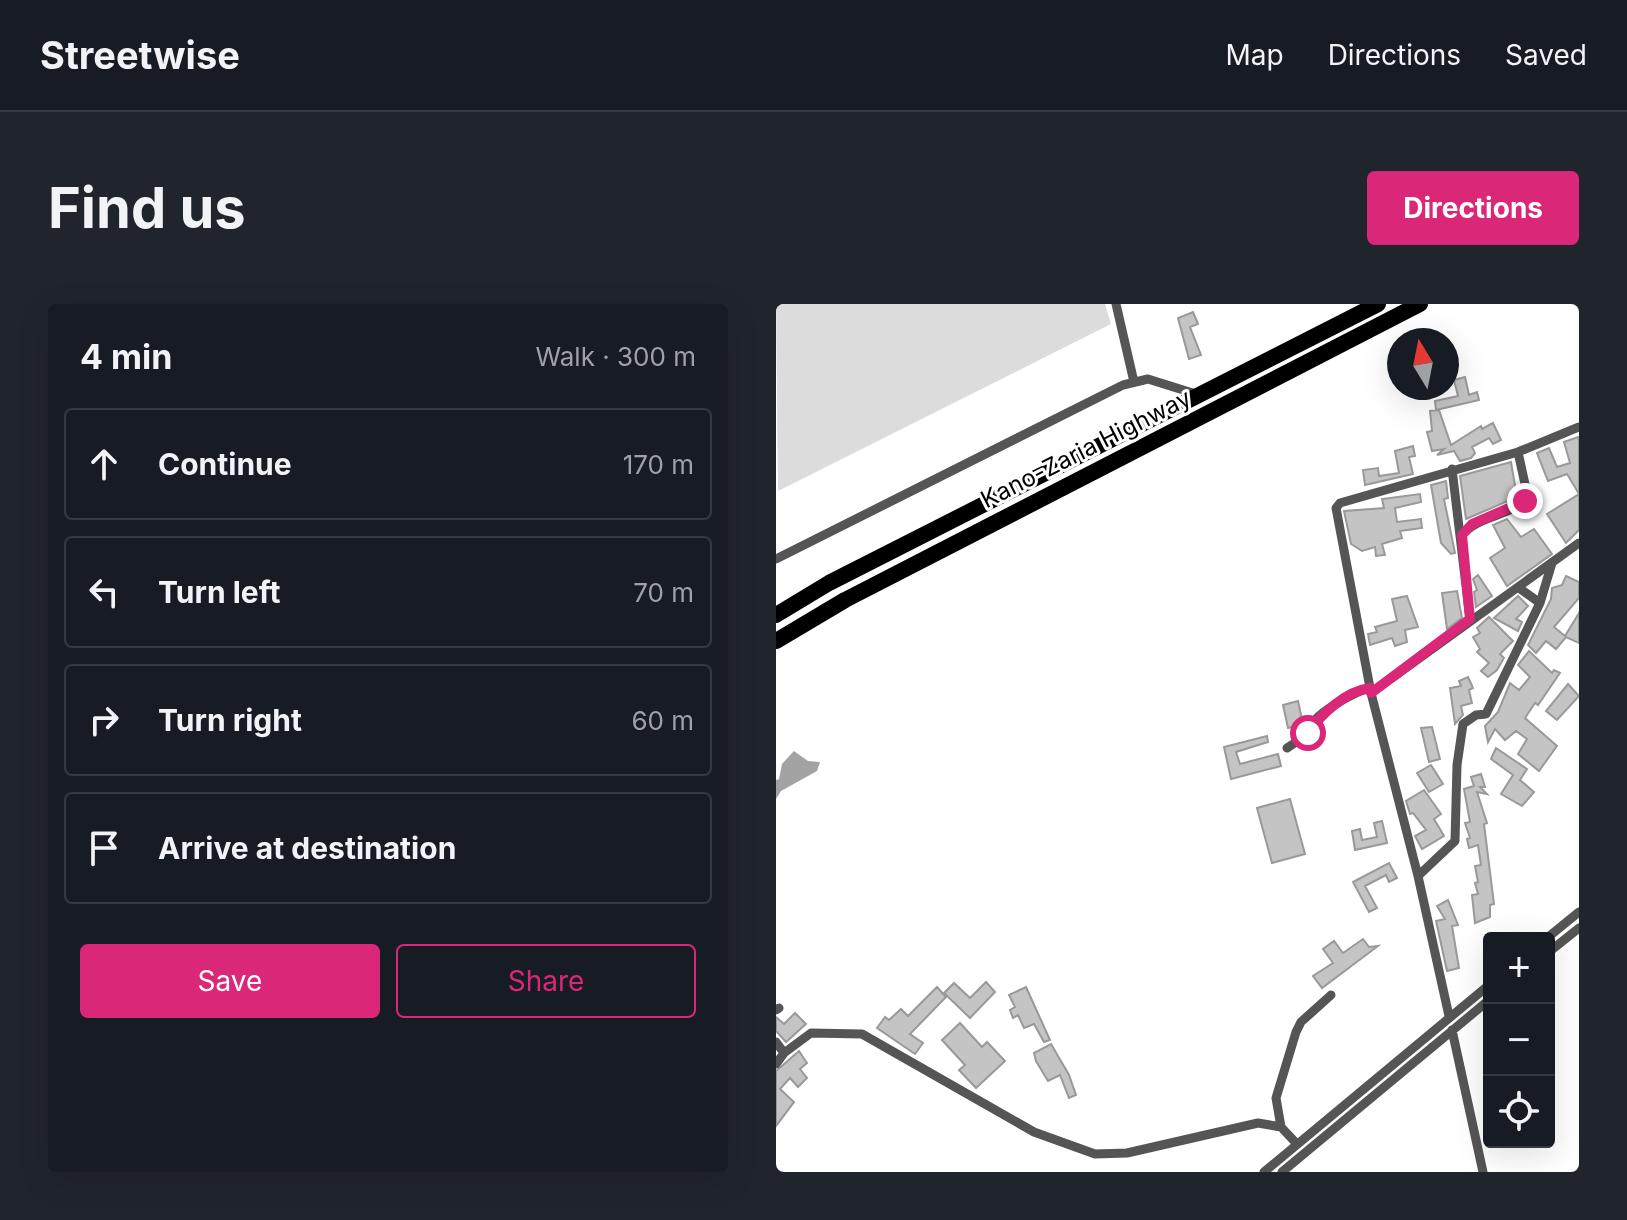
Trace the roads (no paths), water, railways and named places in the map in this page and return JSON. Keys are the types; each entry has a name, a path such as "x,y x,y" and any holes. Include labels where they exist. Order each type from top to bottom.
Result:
{"highway":[{"name":"Kano-Zaria Highway","path":"776,615 829,583 1378,304"},
{"name":"Kano-Zaria Highway","path":"776,641 845,600 1420,304"}],"street":[{"path":"1116,304 1134,382"},
{"path":"776,559 1123,385 1148,379 1199,395"},
{"path":"1449,1016 1418,876 1371,690 1336,508 1340,503 1518,452 1579,427"},
{"path":"1462,535 1472,524 1514,508 1528,498 1518,452"},
{"path":"1452,469 1470,619"},
{"path":"1287,748 1308,733 1319,716 1343,702 1351,692 1371,690 1579,543"},
{"path":"1418,876 1455,841 1457,765 1463,724 1476,715 1486,714 1540,603 1552,563"},
{"path":"1519,588 1540,603"},
{"path":"1554,932 1579,912"},
{"path":"1555,947 1579,928"},
{"path":"1264,1172 1483,990"},
{"path":"1296,1143 1281,1127 1276,1098 1296,1032 1309,1014 1331,995"},
{"path":"1282,1172 1484,1004"},
{"path":"1452,1030 1483,1172"},
{"path":"776,1064 784,1053 811,1033 841,1031 862,1034 1026,1128 1095,1154 1127,1153 1258,1123 1281,1127"},
{"path":"776,1042 784,1053"},
{"path":"1330,1114 1338,1124"}]}
